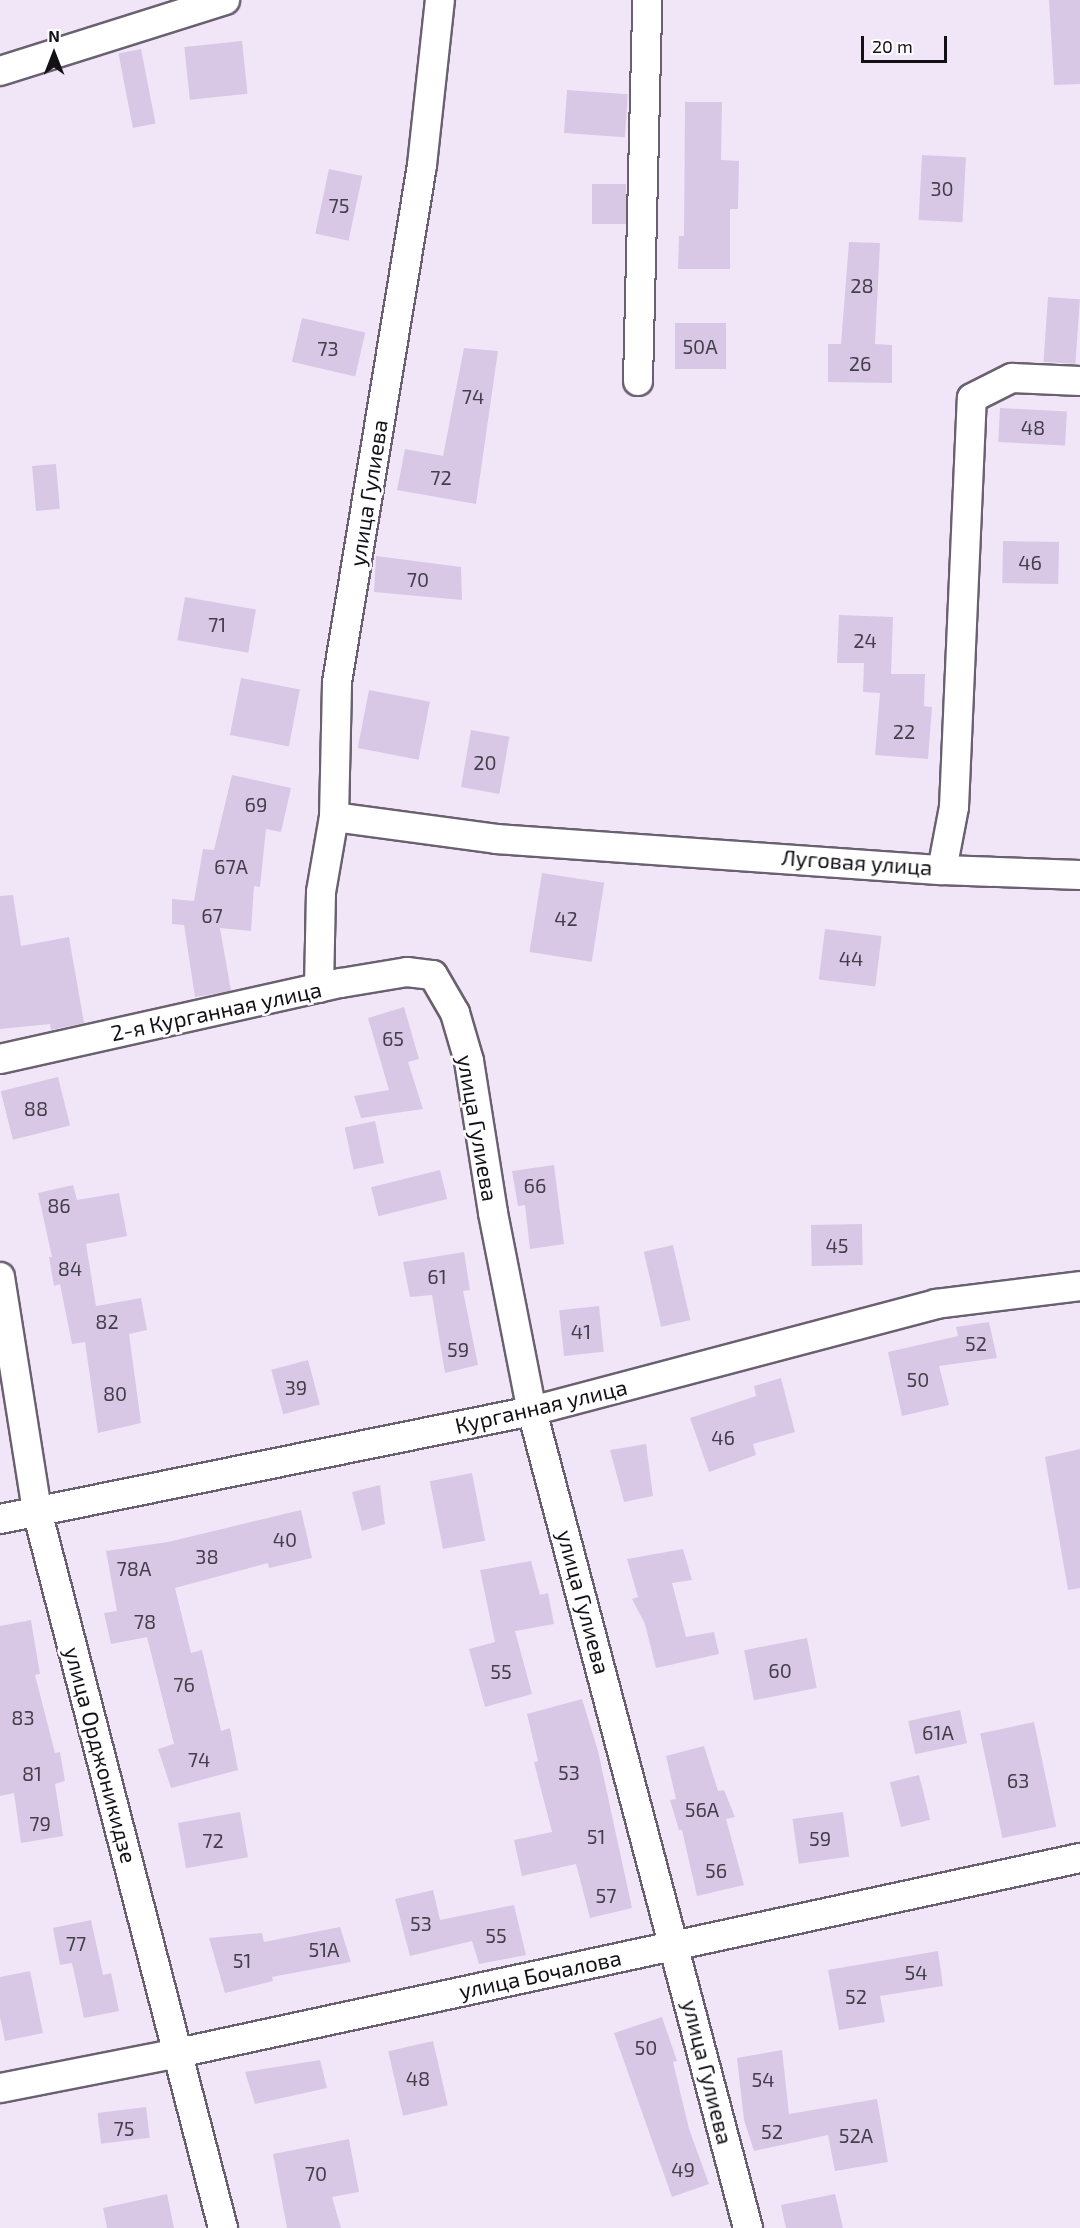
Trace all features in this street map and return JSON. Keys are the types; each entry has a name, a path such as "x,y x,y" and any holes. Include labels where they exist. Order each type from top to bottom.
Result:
{"street":[{"path":"0,71 225,0"},
{"name":"улица Гулиева","path":"319,988 321,891 334,817 337,682 422,165 440,0"},
{"path":"638,381 646,0"},
{"name":"Луговая улица","path":"334,817 496,839 942,870 954,807 972,398 1012,378 1080,381"},
{"path":"942,870 1080,874"},
{"name":"2-я Курганная улица","path":"0,1059 319,988 407,972 433,975"},
{"name":"улица Гулиева","path":"433,975 455,1013 469,1061 493,1213 532,1411 676,1945 748,2228"},
{"name":"улица Орджоникидзе","path":"0,1277 37,1511 223,2228"},
{"name":"Курганная улица","path":"0,1519 532,1411 936,1304 1080,1286"},
{"name":"улица Бочалова","path":"0,2088 178,2053 1080,1858"}],"building":[{"path":"1049,0 1080,0 1080,84 1054,85"},
{"path":"242,41 248,94 190,100 184,47"},
{"path":"141,49 156,124 133,128 118,53"},
{"path":"567,90 628,94 625,137 564,133"},
{"path":"685,102 722,102 721,160 739,161 738,209 730,209 730,269 678,269 679,236 684,236"},
{"path":"922,155 966,157 963,222 919,220"},
{"path":"329,169 362,176 349,241 315,234"},
{"path":"592,184 626,184 626,224 592,224"},
{"path":"849,242 880,243 875,344 892,345 892,383 828,382 828,344 841,344"},
{"path":"1048,297 1080,299 1075,364 1043,362"},
{"path":"302,318 365,333 355,376 292,362"},
{"path":"675,323 726,323 726,369 675,369"},
{"path":"464,348 498,351 476,504 397,490 405,449 443,456"},
{"path":"1000,408 1067,412 1065,445 998,442"},
{"path":"56,464 60,509 36,511 32,466"},
{"path":"1003,541 1059,542 1058,584 1002,583"},
{"path":"376,556 461,567 462,600 374,592"},
{"path":"185,597 256,610 248,653 177,640"},
{"path":"839,615 893,617 891,674 925,674 924,706 932,707 928,759 875,755 880,693 863,692 864,663 837,663"},
{"path":"241,678 300,689 289,746 230,735"},
{"path":"369,690 430,702 419,760 358,748"},
{"path":"471,730 509,737 499,794 461,787"},
{"path":"232,775 291,788 281,832 266,829 260,887 254,886 251,931 220,928 231,991 195,997 184,925 172,924 172,899 194,901 203,849 214,850"},
{"path":"542,873 604,883 592,962 529,952"},
{"path":"13,895 21,946 69,937 84,1023 51,1030 50,1024 0,1029 0,896"},
{"path":"825,929 882,936 875,987 819,980"},
{"path":"404,1007 419,1059 408,1062 423,1109 361,1118 354,1096 389,1090 368,1018"},
{"path":"58,1077 70,1126 13,1140 1,1091"},
{"path":"375,1121 384,1163 354,1170 345,1127"},
{"path":"554,1165 564,1244 530,1249 525,1205 518,1206 512,1171"},
{"path":"440,1170 447,1199 378,1216 371,1187"},
{"path":"73,1185 77,1200 119,1193 127,1236 86,1244 96,1306 141,1298 147,1330 129,1334 141,1423 98,1433 85,1342 72,1344 60,1284 54,1286 49,1257 52,1257 38,1193"},
{"path":"862,1224 863,1265 812,1266 811,1225"},
{"path":"673,1245 690,1320 661,1327 644,1252"},
{"path":"464,1252 470,1290 463,1291 478,1365 445,1373 432,1295 410,1297 403,1262"},
{"path":"599,1306 604,1352 564,1356 559,1310"},
{"path":"989,1322 997,1358 939,1366 949,1405 902,1416 888,1352 958,1336 956,1327"},
{"path":"308,1360 320,1404 283,1414 271,1370"},
{"path":"781,1378 795,1432 753,1444 756,1455 709,1472 690,1418 756,1396 754,1386"},
{"path":"646,1444 653,1496 624,1502 610,1450"},
{"path":"1080,1449 1080,1588 1068,1590 1045,1457"},
{"path":"472,1473 485,1541 443,1549 430,1481"},
{"path":"380,1485 385,1524 362,1531 352,1492"},
{"path":"301,1510 312,1558 269,1568 268,1563 175,1588 191,1653 202,1650 221,1731 230,1728 238,1770 171,1788 158,1749 174,1744 147,1637 111,1644 104,1613 117,1611 106,1551 168,1542"},
{"path":"683,1549 692,1580 672,1583 686,1637 714,1632 719,1654 656,1668 645,1624 632,1599 638,1597 627,1559"},
{"path":"531,1561 540,1595 548,1593 554,1624 515,1631 532,1694 485,1707 469,1649 495,1642 480,1570"},
{"path":"31,1620 40,1674 35,1675 55,1753 60,1752 65,1781 55,1784 63,1836 21,1843 14,1793 0,1796 0,1626"},
{"path":"807,1638 817,1688 754,1700 744,1650"},
{"path":"582,1699 598,1751 632,1908 590,1918 576,1864 522,1876 514,1840 552,1832 534,1762 538,1761 527,1714"},
{"path":"960,1710 967,1743 915,1754 908,1721"},
{"path":"1034,1722 1056,1827 1002,1838 980,1733"},
{"path":"704,1746 718,1791 724,1790 735,1817 726,1819 744,1885 697,1896 682,1830 679,1830 670,1800 676,1799 666,1756"},
{"path":"919,1775 930,1820 901,1827 890,1782"},
{"path":"240,1812 248,1857 186,1868 178,1823"},
{"path":"843,1812 849,1857 799,1864 792,1819"},
{"path":"433,1890 440,1920 514,1905 526,1955 479,1964 472,1941 410,1956 395,1899"},
{"path":"91,1920 103,1975 111,1973 119,2011 84,2018 72,1963 60,1965 53,1928"},
{"path":"340,1927 351,1962 272,1977 273,1981 225,1993 209,1938 262,1933 264,1942"},
{"path":"938,1951 943,1986 880,1996 885,2022 839,2030 828,1970"},
{"path":"30,1971 43,2033 5,2041 0,2017 0,1977"},
{"path":"662,2017 677,2061 673,2062 689,2129 709,2184 672,2197 614,2033"},
{"path":"433,2041 448,2105 403,2116 388,2051"},
{"path":"782,2050 789,2114 877,2099 888,2162 835,2171 828,2135 754,2151 744,2120 737,2058"},
{"path":"320,2060 327,2088 255,2104 245,2072"},
{"path":"146,2107 150,2138 101,2144 97,2113"},
{"path":"349,2139 359,2192 332,2197 341,2228 287,2228 273,2154"},
{"path":"167,2194 174,2228 107,2228 103,2208"},
{"path":"835,2194 843,2228 786,2228 781,2205"}]}
